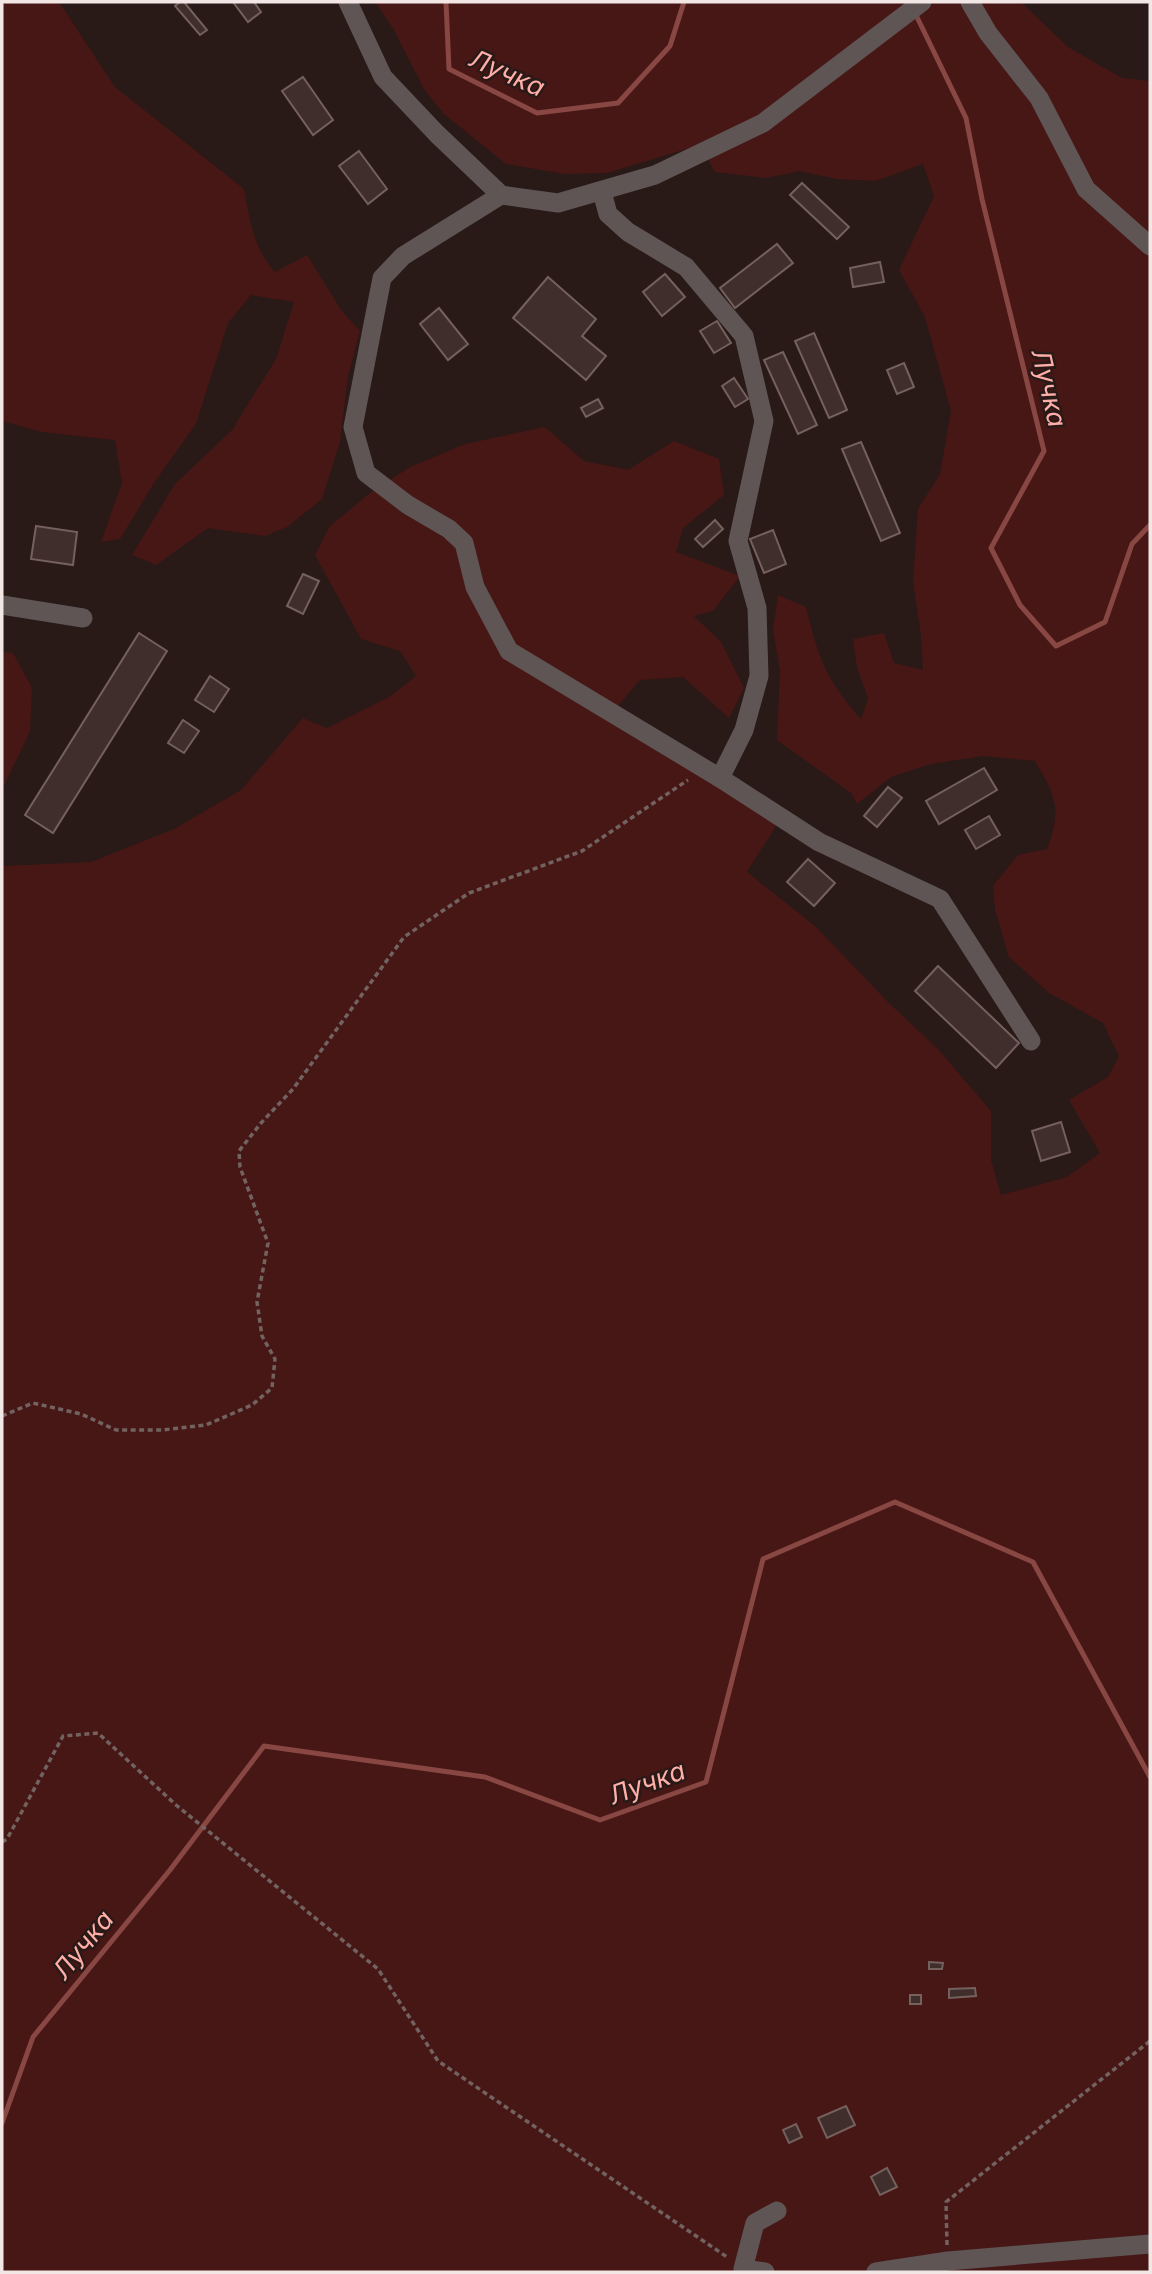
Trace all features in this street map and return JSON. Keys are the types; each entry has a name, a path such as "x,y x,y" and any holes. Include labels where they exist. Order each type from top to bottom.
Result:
{"street":[{"path":"348,2 383,77 437,134 501,195 558,203 655,175 763,123 920,3"},
{"path":"970,2 988,33 1039,98 1086,189 1150,246"},
{"path":"603,192 608,214 628,232 686,267 744,336 764,421 738,541 757,608 759,676 744,730 720,778"},
{"path":"501,195 403,256 382,278 353,427 366,473 408,505 449,529 464,543 475,587 509,650 703,767 819,842 940,898 1031,1041"},
{"path":"2,605 83,618"},
{"path":"765,2272 743,2270 755,2223 777,2211"},
{"path":"876,2272 948,2261 1150,2244"}],"path":[{"path":"2,1416 33,1404 81,1415 117,1430 162,1430 206,1425 252,1405 272,1388 275,1359 262,1336 257,1302 268,1243 240,1167 239,1152 261,1123 293,1089 404,937 469,893 582,851 667,795 703,767"},
{"path":"2,1842 7,1839 63,1736 98,1733 176,1805 378,1969 438,2061 743,2270"},
{"path":"948,2261 946,2202 1150,2041"}],"shaded area":[{"path":"2,2 59,2 115,87 244,189 257,243 275,272 307,255 341,310 360,331 348,376 340,442 322,499 287,527 265,536 208,528 156,565 132,555 175,484 232,430 276,359 294,302 251,295 228,323 196,424 154,483 120,539 101,542 122,483 115,440 41,432 2,421"},
{"path":"375,2 1021,2 1068,47 1122,78 1150,81 1150,2272 2,2272 2,866 91,862 174,829 241,790 303,718 327,728 389,697 416,676 400,651 361,639 315,555 329,527 370,493 410,467 465,444 545,427 584,461 628,470 674,441 719,459 724,495 683,528 676,552 740,576 713,611 694,616 721,642 744,688 729,718 683,677 640,680 611,714 781,818 747,872 815,926 889,1003 939,1050 991,1111 991,1160 1001,1195 1067,1177 1100,1153 1069,1100 1108,1077 1119,1056 1103,1023 1049,993 1009,957 995,910 993,886 1018,855 1047,849 1052,835 1055,813 1052,794 1035,761 983,756 931,764 891,777 857,804 851,793 777,740 780,670 773,630 778,595 806,607 815,640 831,680 861,719 868,698 857,668 853,639 884,633 894,663 923,670 913,582 918,509 940,474 951,411 925,317 899,270 934,196 923,164 875,181 837,179 799,171 766,178 715,172 700,145 607,173 565,174 506,164 444,114 424,89 394,30"},
{"path":"2,652 13,653 32,688 30,731 2,790"}],"building":[{"path":"184,2 207,30 200,35 175,6"},
{"path":"233,2 254,2 261,12 248,22"},
{"path":"303,77 333,120 313,135 282,91"},
{"path":"359,151 387,189 368,204 339,166"},
{"path":"802,183 849,227 837,239 790,195"},
{"path":"777,244 793,263 735,308 720,288"},
{"path":"880,262 884,282 853,287 850,268"},
{"path":"665,274 685,297 662,316 643,292"},
{"path":"548,277 596,319 582,336 606,356 586,380 513,318"},
{"path":"439,308 468,344 448,360 420,324"},
{"path":"717,321 731,343 714,353 700,331"},
{"path":"814,333 847,410 829,418 795,341"},
{"path":"783,352 817,425 798,434 764,360"},
{"path":"904,363 914,387 897,394 887,370"},
{"path":"734,378 748,399 735,407 722,386"},
{"path":"598,399 603,408 586,417 581,408"},
{"path":"861,442 900,533 881,541 842,449"},
{"path":"715,520 723,529 703,547 695,539"},
{"path":"36,526 77,532 73,565 31,559"},
{"path":"773,530 786,564 764,573 750,539"},
{"path":"303,574 319,581 303,614 287,606"},
{"path":"139,633 167,651 53,833 25,815"},
{"path":"210,676 229,689 214,712 195,700"},
{"path":"183,720 199,731 184,753 168,743"},
{"path":"984,768 997,790 939,824 926,801"},
{"path":"888,787 902,798 877,827 864,816"},
{"path":"989,816 1000,835 976,849 965,830"},
{"path":"808,859 835,883 814,906 787,882"},
{"path":"938,966 1019,1043 996,1068 915,991"},
{"path":"1061,1122 1070,1152 1041,1161 1032,1131"},
{"path":"929,1962 943,1963 942,1969 929,1969"},
{"path":"975,1988 976,1996 949,1998 949,1989"},
{"path":"910,1995 921,1995 921,2004 910,2004"},
{"path":"846,2106 855,2125 827,2138 818,2118"},
{"path":"796,2124 802,2137 789,2143 783,2130"},
{"path":"887,2168 897,2187 880,2195 871,2177"}],"waterway":[{"name":"Лучка","path":"446,2 449,69 537,113 618,103 670,46 684,2"},
{"name":"Лучка","path":"915,13 966,118 982,199 1044,451 991,548 1020,605 1056,646 1105,622 1132,544 1150,525"},
{"name":"Лучка","path":"2,2123 33,2037 170,1870 264,1746 485,1777 600,1820 706,1782 763,1559 895,1502 1033,1562 1150,1777"}]}
